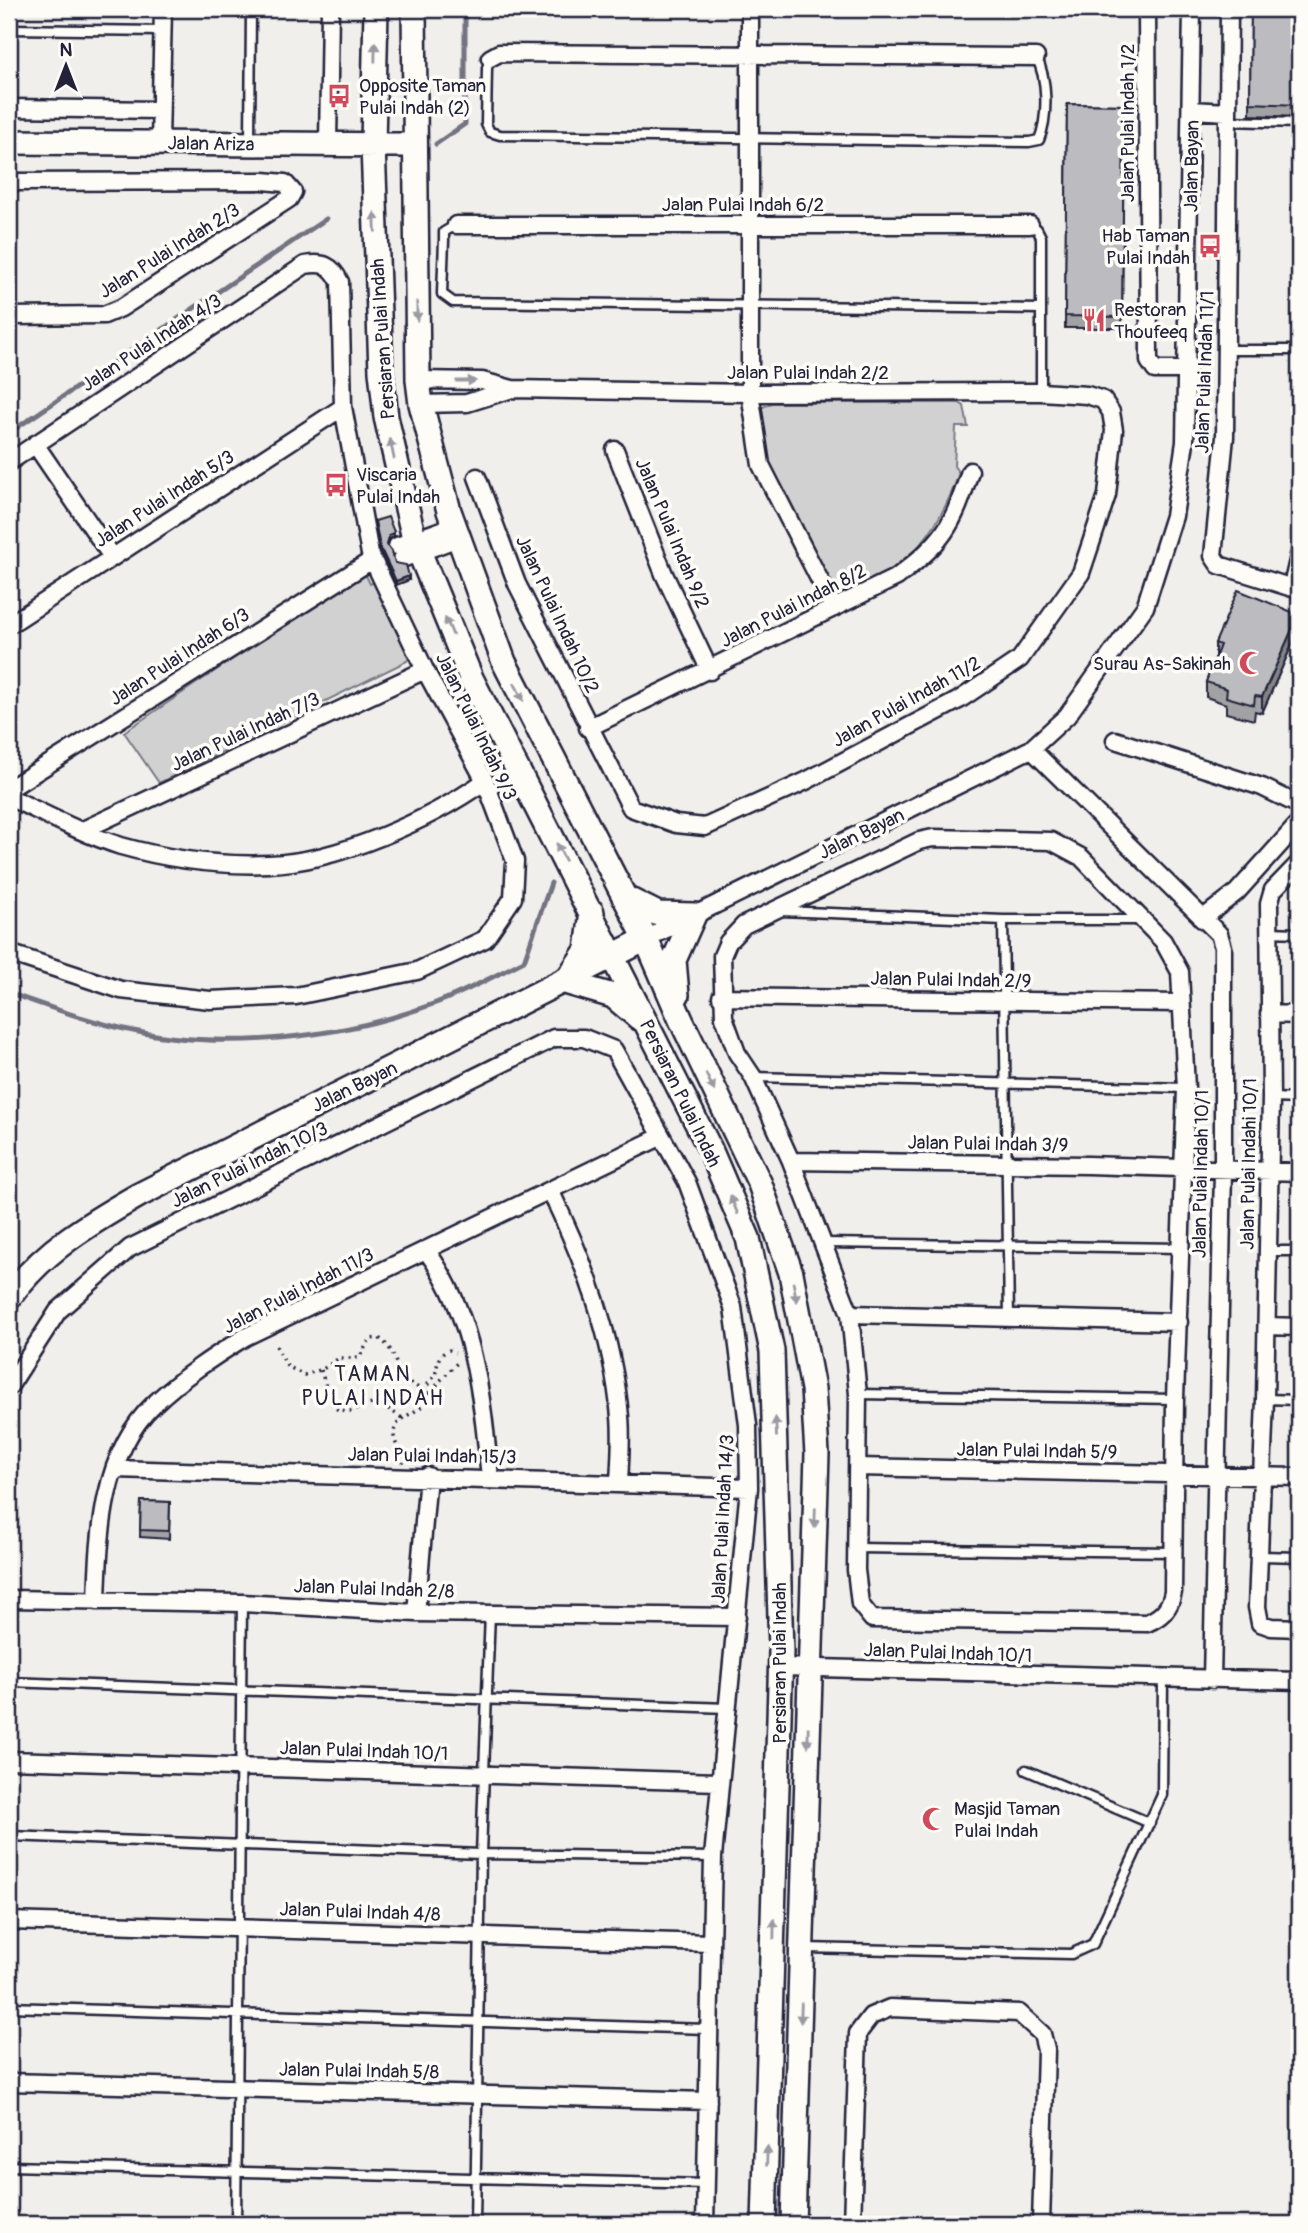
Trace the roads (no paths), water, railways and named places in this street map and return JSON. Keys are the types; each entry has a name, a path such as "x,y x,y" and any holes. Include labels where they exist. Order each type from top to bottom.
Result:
{"main road":[{"name":"Persiaran Pulai Indah","path":"376,9 373,145 381,371 406,548 710,1149 748,1238 772,1351 781,1667 764,2224"},
{"name":"Persiaran Pulai Indah","path":"414,9 418,380 421,404 456,532 504,662 646,939 681,1020 760,1184 794,1286 813,1389 817,1454 793,2224"},
{"name":"Jalan Ariza","path":"9,142 414,145"},
{"path":"624,897 658,914 694,915 674,960 681,1020"},
{"path":"592,912 587,950 565,982 613,996 629,1007 655,1037"},
{"name":"Jalan Bayan","path":"9,1298 42,1259 89,1224 139,1195 646,939"}],"street":[{"path":"160,142 163,9"},
{"path":"328,144 330,9"},
{"path":"750,9 750,393 761,465 834,608"},
{"name":"Jalan Pulai Indah 1/2","path":"1147,9 1149,361 1155,370 1187,370"},
{"name":"Jalan Bayan","path":"646,939 1031,749 1067,716 1144,607 1174,516 1185,442 1192,9"},
{"name":"Jalan Pulai Indah 11/1","path":"1229,9 1225,437 1213,556 1219,565 1293,588"},
{"path":"491,58 499,53 1036,57"},
{"path":"9,108 160,110"},
{"path":"1191,110 1228,116"},
{"name":"Jalan Pulai Indah 2/3","path":"9,182 263,181 285,183 291,187 289,199 121,309 104,316 9,316"},
{"name":"Jalan Pulai Indah 6/2","path":"456,225 1030,225"},
{"name":"Jalan Pulai Indah 9/3","path":"9,953 121,990 209,1000 296,996 417,971 485,939 513,898 515,861 485,781 425,670 378,558 343,407 340,282 335,271 318,263"},
{"name":"Jalan Pulai Indah 4/3","path":"9,462 305,265 318,263"},
{"name":"Jalan Pulai Indah 2/2","path":"418,380 482,381 512,389 750,393 1041,392 1087,395 1103,400"},
{"name":"Jalan Pulai Indah 2/2","path":"421,404 467,403 512,389"},
{"name":"Jalan Pulai Indah 11/2","path":"588,728 631,808 677,824 705,827 806,781 960,700 1020,659 1080,573 1107,495 1114,430 1111,412 1103,400"},
{"name":"Jalan Pulai Indah 5/3","path":"9,625 343,407"},
{"path":"35,444 112,557"},
{"name":"Jalan Pulai Indah 9/2","path":"615,450 664,574 710,671"},
{"name":"Jalan Pulai Indah 8/2","path":"588,728 710,671 897,577 933,548 958,513 970,471"},
{"name":"Jalan Pulai Indah 10/2","path":"477,477 517,584 588,728"},
{"path":"406,548 456,532"},
{"name":"Jalan Pulai Indah 6/3","path":"9,789 378,558"},
{"name":"Jalan Pulai Indah 7/3","path":"83,830 425,670"},
{"path":"1115,740 1262,787 1299,805"},
{"name":"Jalan Pulai Indah 10/1","path":"1031,749 1219,934 1223,947 1223,1170 1214,1475 1212,1680"},
{"path":"9,797 120,845 173,857 271,864 333,853 387,833 460,799 485,781"},
{"path":"1202,919 1237,892 1299,823"},
{"path":"774,911 933,838 1051,841 1080,856 1143,920"},
{"name":"Jalan Pulai Indahi 10/1","path":"1299,863 1273,890 1269,904 1271,1098 1267,1326 1256,1607 1260,1623 1271,1627 1299,1628"},
{"name":"Jalan Pulai Indah 10/1","path":"774,911 744,925 728,942 722,956 721,997 724,1017 737,1053 753,1077 791,1161 850,1314 858,1394 857,1548 860,1604 873,1619 1147,1623 1160,1618 1167,1608 1173,1592 1173,1474 1186,1088 1180,972 1163,942 1143,920"},
{"name":"Jalan Pulai Indah 2/9","path":"721,997 1181,1003"},
{"path":"1269,1014 1299,1016"},
{"name":"Jalan Pulai Indah 14/3","path":"554,1038 584,1038 614,1050 660,1138 687,1182 733,1307 748,1425 749,1488 737,1618"},
{"name":"Jalan Pulai Indah 10/3","path":"9,1387 58,1311 130,1248 492,1066 554,1038"},
{"name":"Jalan Pulai Indah 11/3","path":"97,1601 103,1511 108,1483 131,1436 152,1405 205,1363 245,1337 660,1138"},
{"name":"Jalan Pulai Indah 3/9","path":"791,1161 1299,1172"},
{"path":"550,1190 579,1252 610,1345 620,1419 620,1482"},
{"path":"426,1250 444,1274 463,1319 481,1384 491,1478"},
{"path":"850,1314 1179,1322"},
{"path":"1267,1326 1299,1326"},
{"name":"Jalan Pulai Indah 5/9","path":"858,1466 1299,1476"},
{"name":"Jalan Pulai Indah 15/3","path":"115,1469 428,1476 749,1488"},
{"path":"416,1612 428,1476"},
{"name":"Jalan Pulai Indah 2/8","path":"9,1599 242,1604 416,1612 737,1618"},
{"path":"705,2224 707,2029 713,1857 718,1782 737,1618"},
{"name":"Jalan Pulai Indah 10/1","path":"781,1667 1299,1681"},
{"name":"Jalan Pulai Indah 10/1","path":"9,1760 718,1782"},
{"name":"Jalan Pulai Indah 4/8","path":"9,1921 709,1943"},
{"path":"852,2224 858,2033 871,2016 890,2008 1019,2013 1042,2034 1046,2050 1041,2224"},
{"name":"Jalan Pulai Indah 5/8","path":"9,2082 708,2101"}],"lane":[{"path":"250,144 251,9"},
{"path":"9,29 162,31"},
{"path":"491,58 487,68 486,124 490,131 500,135 1039,140 1043,130 1044,70 1036,57"},
{"path":"1228,116 1299,124"},
{"path":"456,225 444,232 442,294 448,301 1040,309"},
{"path":"1030,225 1037,229 1041,237 1041,392"},
{"path":"1227,350 1299,350"},
{"path":"1293,588 1299,538"},
{"path":"774,911 1003,920 1143,920"},
{"path":"1003,920 1009,1318"},
{"path":"1268,932 1299,933"},
{"path":"753,1077 1004,1086 1186,1088"},
{"path":"1271,1098 1299,1099"},
{"path":"824,1243 1182,1248"},
{"path":"1268,1251 1299,1251"},
{"path":"858,1394 1175,1399"},
{"path":"1265,1399 1299,1400"},
{"path":"857,1548 1174,1552"},
{"path":"1258,1556 1299,1557"},
{"path":"236,2224 240,2089 237,1928 242,1604"},
{"path":"475,2224 481,1854 490,1612"},
{"path":"803,1948 1071,1954 1093,1944 1162,1795 1163,1679"},
{"path":"9,1682 727,1708"},
{"path":"1026,1770 1150,1823"},
{"path":"9,1836 481,1854 713,1857"},
{"path":"9,2007 238,2012 707,2029"},
{"path":"9,2166 706,2184"}],"waterway":[{"path":"436,144 465,124 465,9"},
{"path":"9,433 326,219"},
{"path":"9,993 120,1028 197,1039 278,1038 358,1026 445,1000 524,961 551,883"}],"tunnel":[{"path":"383,561 401,554"}],"place":[{"name":"Opposite Taman Pulai Indah (2)","path":"339,96"},
{"name":"Hab Taman Pulai Indah","path":"1210,246"},
{"name":"Restoran Thoufeeq","path":"1094,320"},
{"name":"Viscaria Pulai Indah","path":"336,485"},
{"name":"Surau As-Sakinah","path":"1251,663"},
{"name":"Masjid Taman Pulai Indah","path":"934,1819"}],"district":[{"name":"TAMAN PULAI INDAH","path":"373,1386"}]}
